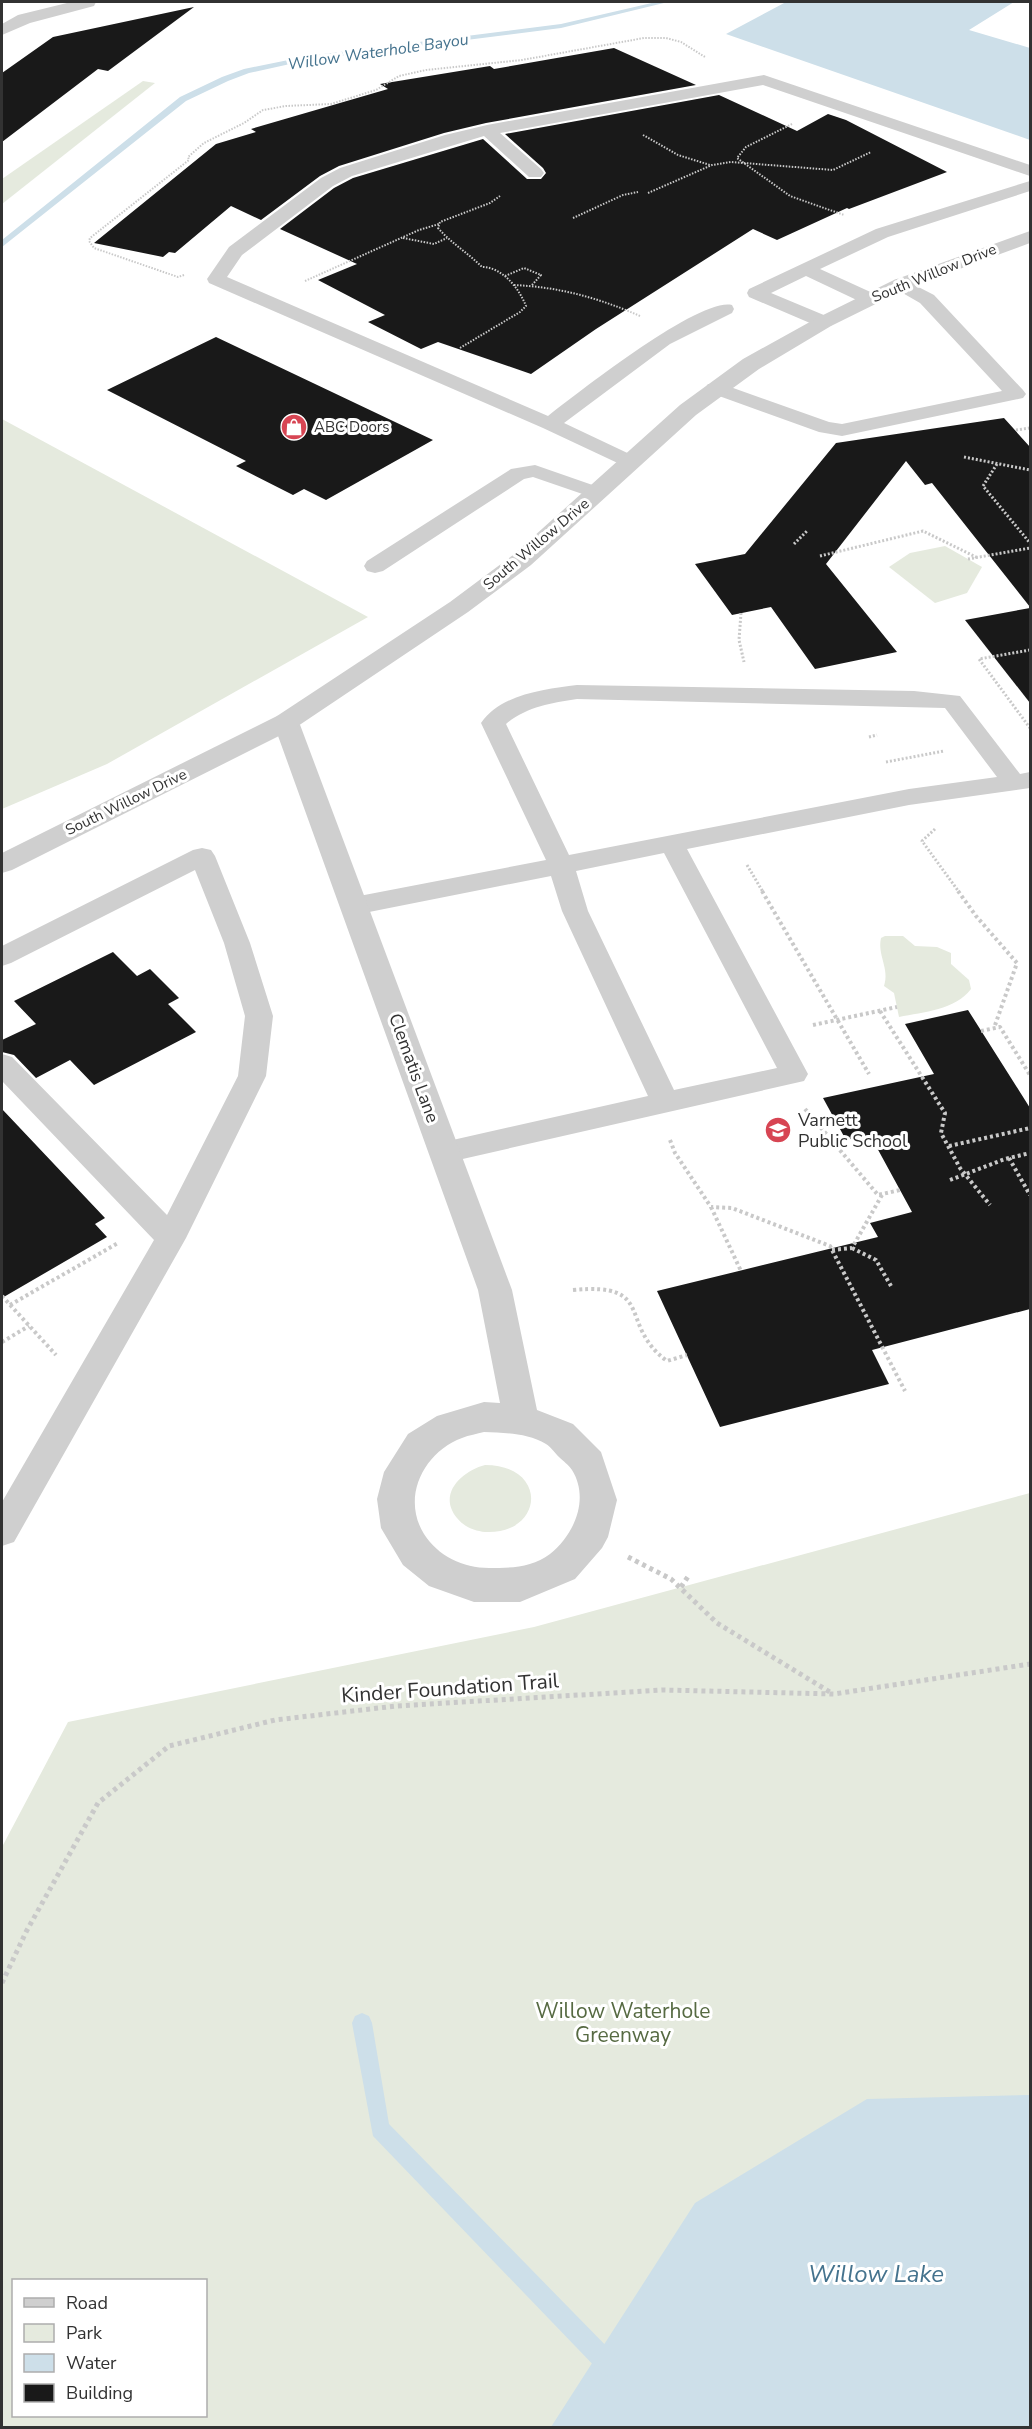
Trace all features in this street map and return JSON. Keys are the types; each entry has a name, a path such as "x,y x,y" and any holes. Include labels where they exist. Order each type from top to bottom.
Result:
{"street":[{"path":"2,30 24,20 87,2"},
{"name":"South Willow Drive","path":"2,864 286,722 459,608 522,560 715,388 751,364 824,322 901,284 1030,237"},
{"name":"Clematis Lane","path":"286,722 495,1290 521,1419"},
{"path":"484,1417 521,1419 560,1434 588,1463 599,1500 590,1537 562,1567 520,1585 474,1585 442,1574 416,1554 400,1528 395,1499 402,1472 421,1445 450,1426 484,1417"}],"lane":[{"path":"631,462 550,424 216,279 235,251 300,200 346,172 487,130 764,80 1030,171"},
{"path":"487,130 535,173"},
{"path":"824,322 756,293 882,234 1030,186"},
{"path":"807,270 870,299"},
{"path":"715,388 826,428 842,430 1016,394 927,299 901,284"},
{"path":"550,424 663,340 725,309"},
{"path":"375,566 518,473 535,471 597,493"},
{"path":"666,1103 575,911 561,865 493,723 512,708 543,697 577,692 914,698 952,701 1022,782"},
{"path":"354,906 909,797 1022,782"},
{"path":"445,1152 794,1074 672,844"},
{"path":"2,957 202,856 237,943 259,1016 252,1076 163,1230 85,1388 2,1532"},
{"path":"2,1064 163,1230"}],"path":[{"path":"178,277 94,248 89,242 90,238 189,160 188,157 204,142 244,123 262,110 286,106 331,104 376,90 399,76 426,70 522,60 644,38 666,38 681,42 706,58"},
{"path":"831,103 801,118 783,131 752,143 739,151 736,158 790,196 835,210 882,234"},
{"path":"614,108 633,129 678,154 710,166"},
{"path":"648,193 670,181 689,177 710,166 731,162 832,170 862,155 901,148 926,135"},
{"path":"573,218 602,204 638,192"},
{"path":"262,299 402,237 490,203 500,196"},
{"path":"425,370 520,312 526,306 514,285 505,276 493,267 482,267 465,250 447,238 438,228 440,224"},
{"path":"402,237 434,244 447,238"},
{"path":"505,276 524,268 541,275 538,281 531,286"},
{"path":"514,285 561,288 610,302 643,317 683,330"},
{"path":"1016,430 1030,428"},
{"path":"964,457 1030,470"},
{"path":"968,560 1030,546 983,486 998,464"},
{"path":"794,544 808,530"},
{"path":"820,556 923,531 978,558"},
{"path":"741,613 739,640 744,671"},
{"path":"1030,650 979,659 1030,729"},
{"path":"1025,721 1030,720"},
{"path":"886,762 938,752"},
{"path":"937,828 922,841 976,916 1017,963 994,1028"},
{"path":"744,859 870,1074"},
{"path":"772,1034 897,1008"},
{"path":"880,1011 945,1113 941,1133 965,1174 990,1205"},
{"path":"981,1031 1000,1027 1030,1076"},
{"path":"790,1075 803,1106 878,1195 900,1190"},
{"path":"949,1146 1030,1128"},
{"path":"668,1134 675,1153 711,1207 741,1271"},
{"path":"950,1180 1009,1158 1030,1153"},
{"path":"1009,1158 1030,1195"},
{"path":"852,1248 882,1194"},
{"path":"711,1207 732,1208 830,1246 904,1391"},
{"path":"10,1305 163,1230"},
{"path":"832,1250 852,1248 876,1260 891,1286"},
{"path":"573,1290 608,1287 621,1292 632,1304 647,1346 668,1360 687,1355"},
{"path":"2,1296 85,1388"},
{"path":"2,1342 29,1326"},
{"path":"590,1537 671,1580 717,1623 834,1694"},
{"path":"681,1587 689,1575"},
{"name":"Kinder Foundation Trail","path":"2,1983 26,1932 98,1803 169,1746 275,1719 396,1706 663,1690 834,1694 1030,1664"}],"green space":[{"path":"143,81 155,83 2,204 2,179"},
{"path":"2,419 368,617 107,764 2,809"},
{"path":"945,546 982,567 967,593 935,603 889,567 910,553"},
{"path":"903,936 915,946 937,947 951,953 951,964 969,980 971,989 957,1002 948,1006 899,1017 894,993 884,986 886,974 880,944 881,938"},
{"path":"485,1465 506,1468 520,1476 529,1487 531,1500 528,1512 519,1523 505,1530 485,1532 474,1530 460,1521 452,1509 451,1492 455,1485 468,1472"},
{"name":"Willow Waterhole Greenway","path":"1030,1493 1030,2427 2,2428 2,1847 68,1722 534,1627"}],"water":[{"path":"786,2 1014,2 969,30 1030,48 1030,140 726,34"},
{"name":"Willow Lake","path":"1030,2095 1030,2427 551,2427 695,2203 867,2099"}],"building":[{"path":"194,7 108,71 98,69 2,142 2,73 53,37"},
{"path":"614,48 696,85 486,123 444,133 339,166 320,176 261,220 231,206 175,253 169,252 163,257 94,243 216,144 256,132 251,129 388,89 380,84 490,66 494,69"},
{"path":"719,95 797,131 828,114 846,120 947,172 847,208 777,240 753,229 596,329 531,374 438,342 421,349 368,322 385,315 318,280 357,264 280,229 334,188 353,178 483,139 527,179 541,179 546,173 543,168 505,134"},
{"name":"ABC Doors","path":"216,337 433,440 326,500 304,489 293,495 236,466 246,461 107,390"},
{"path":"1004,418 1030,447 1030,607 932,483 925,485 906,461 826,564 897,652 815,669 771,607 732,615 695,564 745,554 836,443"},
{"path":"1030,608 1030,703 965,620"},
{"path":"113,952 137,976 150,969 179,998 168,1004 196,1032 94,1085 70,1060 36,1078 14,1055 2,1052 2,1040 36,1024 14,1001"},
{"path":"968,1010 1030,1108 1030,1309 872,1350 889,1384 720,1427 657,1291 878,1237 870,1223 912,1212 870,1135 846,1140 823,1098 934,1074 905,1024"},
{"path":"2,1109 105,1218 95,1224 107,1237 2,1298"}],"waterway":[{"name":"Willow Waterhole Bayou","path":"2,244 183,99 225,79 247,71 308,58 561,26 664,2"},
{"path":"362,2023 380,2129 610,2366"}],"place":[{"name":"ABC Doors","path":"294,427"},
{"name":"Varnett Public School","path":"778,1130"}]}
